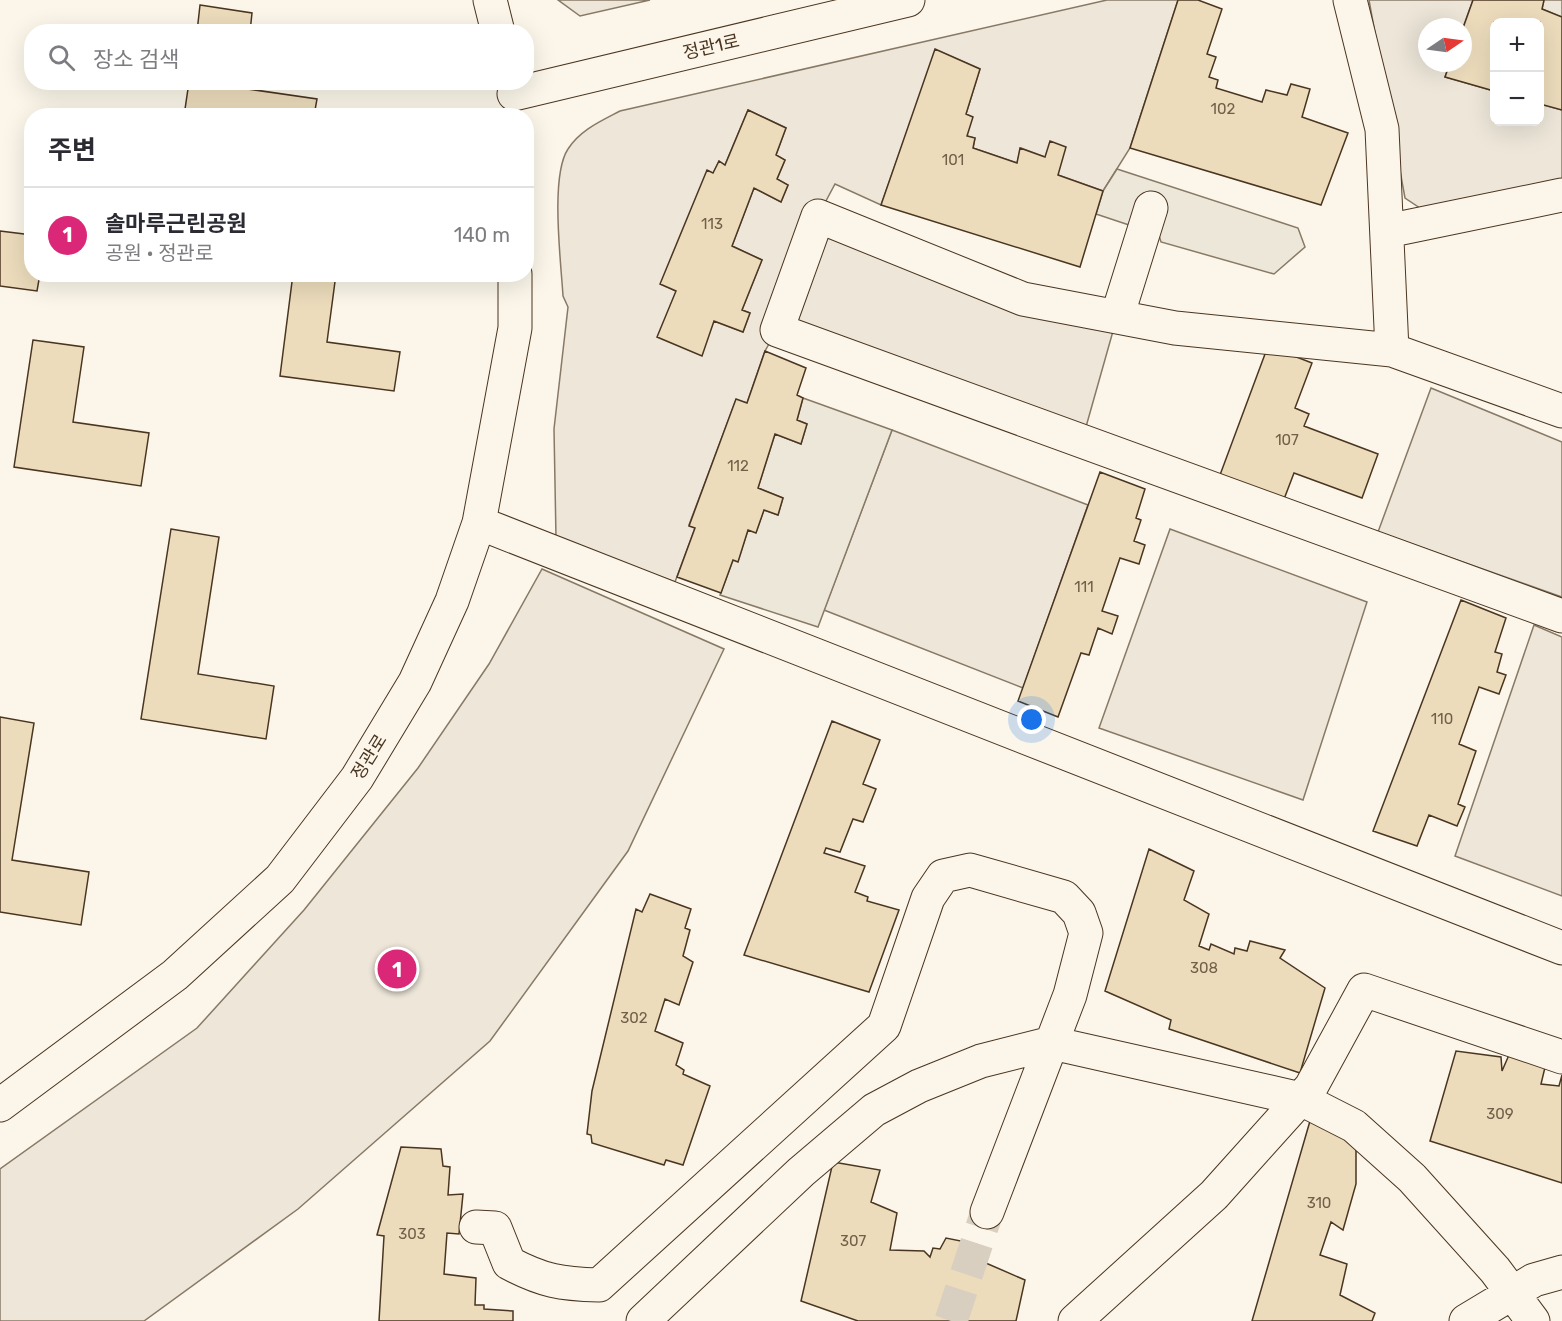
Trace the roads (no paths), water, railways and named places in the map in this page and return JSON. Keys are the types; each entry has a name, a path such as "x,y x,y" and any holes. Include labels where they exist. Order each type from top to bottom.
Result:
{"street":[{"path":"490,0 496,24"},
{"name":"정관1로","path":"513,97 908,0"},
{"path":"1350,0 1382,129 1392,350"},
{"path":"1387,231 1562,195"},
{"path":"1117,317 1151,208"},
{"path":"1562,411 1392,350 1174,328 1023,299 818,216 777,330 1562,616"},
{"name":"정관로","path":"0,1105 175,975 280,879 357,778 415,682 452,601 479,523 515,328 515,282"},
{"path":"479,523 1562,948"},
{"path":"476,1227 495,1228 509,1263 528,1273 558,1284 599,1285 884,1026 928,898 943,876 970,870 1064,897 1079,914 1086,933 1070,995 987,1212"},
{"path":"1075,1321 1214,1194 1301,1099 1311,1087 1364,990 1562,1057"},
{"path":"643,1321 801,1172 874,1110 919,1086 981,1061 1052,1043 1301,1099 1354,1126 1412,1178 1513,1293 1533,1321"},
{"path":"1466,1321 1534,1280 1562,1272"}],"tunnel":[{"path":"951,1321 987,1212"}],"place":[{"name":"솔마루근린공원","path":"397,969"}]}
